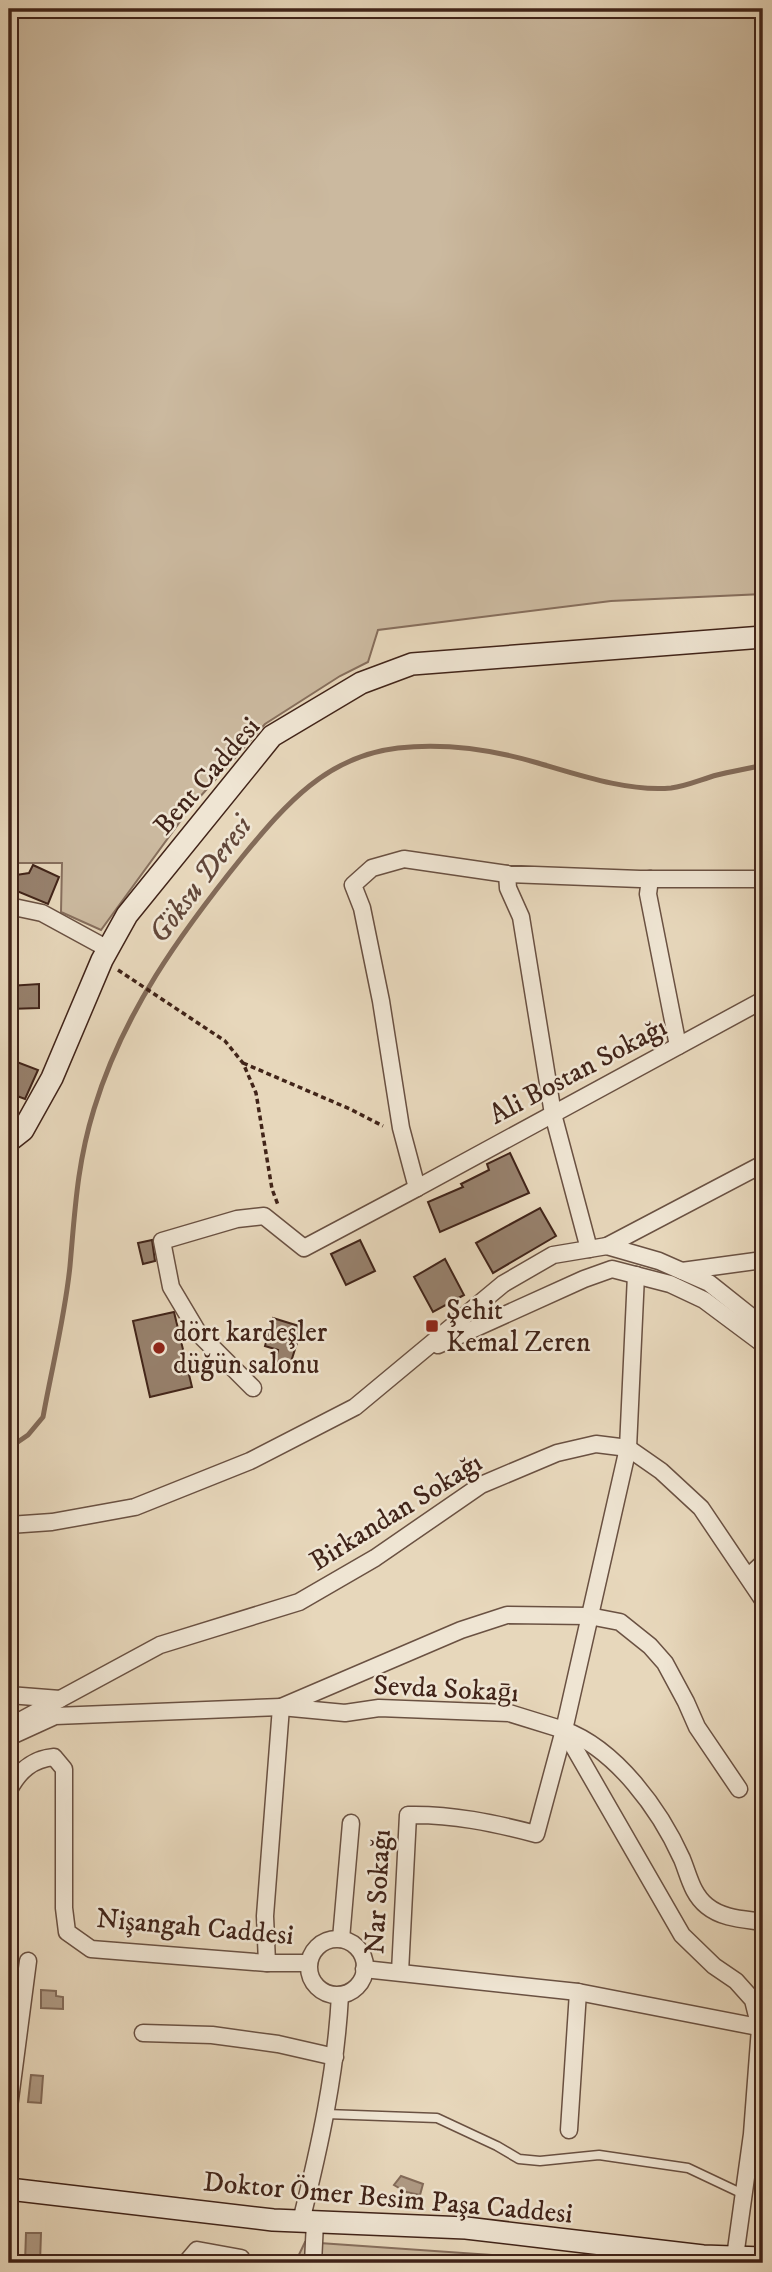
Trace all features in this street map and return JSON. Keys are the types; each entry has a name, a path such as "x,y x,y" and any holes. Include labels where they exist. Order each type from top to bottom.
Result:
{"street":[{"name":"Bent Caddesi","path":"9,1141 23,1130 52,1078 105,955 127,915 272,736 361,683 412,664 763,637"},
{"path":"417,1188 404,1136 362,908 353,885 372,868 404,859 507,874 650,879 763,879"},
{"path":"507,874 508,888 521,917 553,1114 589,1249"},
{"path":"650,879 648,894 678,1046"},
{"path":"9,906 42,913 105,955"},
{"name":"Ali Bostan Sokağı","path":"253,1388 199,1334 170,1287 162,1241 237,1219 264,1216 304,1248 763,1000"},
{"path":"9,1525 52,1522 135,1507 250,1461 355,1407 503,1284 553,1255 607,1246 763,1164"},
{"path":"607,1246 659,1261 709,1283 763,1326"},
{"path":"682,1271 763,1260"},
{"path":"414,1357 491,1320 612,1269 670,1284 704,1300 763,1344"},
{"path":"636,1275 628,1448 564,1730 682,1935 714,1966 736,1981 753,2000 762,2028 757,2134 743,2194 735,2258"},
{"name":"Birkandan Sokağı","path":"9,1727 160,1645 299,1602 374,1558 481,1485 557,1453 596,1444 628,1448 661,1471 701,1507 763,1600"},
{"path":"748,1577 763,1563"},
{"path":"267,1963 265,1916 281,1707 461,1630 508,1615 589,1616 620,1622 650,1646 665,1663 687,1702 697,1727 739,1788"},
{"path":"9,1695 60,1699"},
{"name":"Sevda Sokaḡı","path":"9,1737 55,1716 281,1707 345,1713 379,1708 509,1713 583,1737 618,1766 659,1814 682,1859 696,1895 708,1908 729,1918 763,1922"},
{"name":"Nar Sokağı","path":"400,1972 408,1815 435,1814 499,1824 536,1834 564,1730"},
{"name":"Nişangah Caddesi","path":"9,1790 23,1768 42,1758 54,1757 64,1769 66,1932 91,1950 267,1963 309,1963"},
{"path":"341,1939 351,1824"},
{"path":"341,1939 350,1942 361,1952 364,1969 359,1983 349,1992 329,1994 312,1980 309,1963 320,1944 341,1939"},
{"path":"9,2108 28,1961"},
{"path":"364,1969 578,1992 762,2028"},
{"path":"569,2130 578,1992"},
{"path":"313,2263 308,2222 335,2057 340,1995"},
{"path":"143,2033 226,2037 278,2043 335,2057"},
{"name":"Doktor Ömer Besim Paşa Caddesi","path":"9,2189 273,2220 466,2228 702,2260 763,2258"},
{"path":"186,2263 197,2250 241,2258"}],"lane":[{"path":"326,2114 437,2118 519,2159 540,2161 599,2155 688,2168 743,2194"}],"path":[{"path":"105,955 225,1041 243,1063 256,1093 272,1189 281,1212"},
{"path":"243,1063 350,1109 404,1136"}],"shaded area":[{"path":"9,9 763,9 763,594 611,601 378,630 368,662 340,676 265,724 190,808 101,930 61,912 62,863 9,863"},
{"path":"41,1990 56,1991 56,1996 63,1997 63,2009 41,2008"},
{"path":"31,2075 43,2076 41,2103 28,2102"},
{"path":"401,2176 423,2184 420,2195 406,2192 394,2185"},
{"path":"26,2233 41,2233 40,2263 25,2263"},
{"path":"305,2242 605,2263 295,2263"}],"building":[{"path":"33,865 59,877 48,904 17,891 9,892 9,876 29,873"},
{"path":"39,984 39,1008 9,1009 9,986"},
{"path":"9,1059 38,1070 25,1099 9,1093"},
{"path":"510,1153 529,1193 440,1232 428,1202 463,1187 461,1184 489,1170 487,1164"},
{"path":"540,1208 556,1236 493,1273 476,1243"},
{"path":"152,1240 155,1261 143,1264 138,1243"},
{"path":"360,1240 375,1271 346,1285 331,1254"},
{"path":"445,1259 464,1295 433,1312 414,1277"},
{"path":"174,1312 192,1387 150,1397 133,1321"},
{"path":"273,1318 302,1327 290,1365 275,1361 278,1350 265,1346"}],"waterway":[{"name":"Göksu Deresi","path":"9,1448 28,1435 43,1417 65,1304 84,1149 106,1074 137,1007 176,945 243,856 292,801 329,772 350,761 398,748 433,746 486,751 521,758 604,782 655,789 677,787 763,765"}],"place":[{"name":"Şehit Kemal Zeren","path":"432,1326"},
{"name":"dört kardeşler düğün salonu","path":"159,1348"}]}
